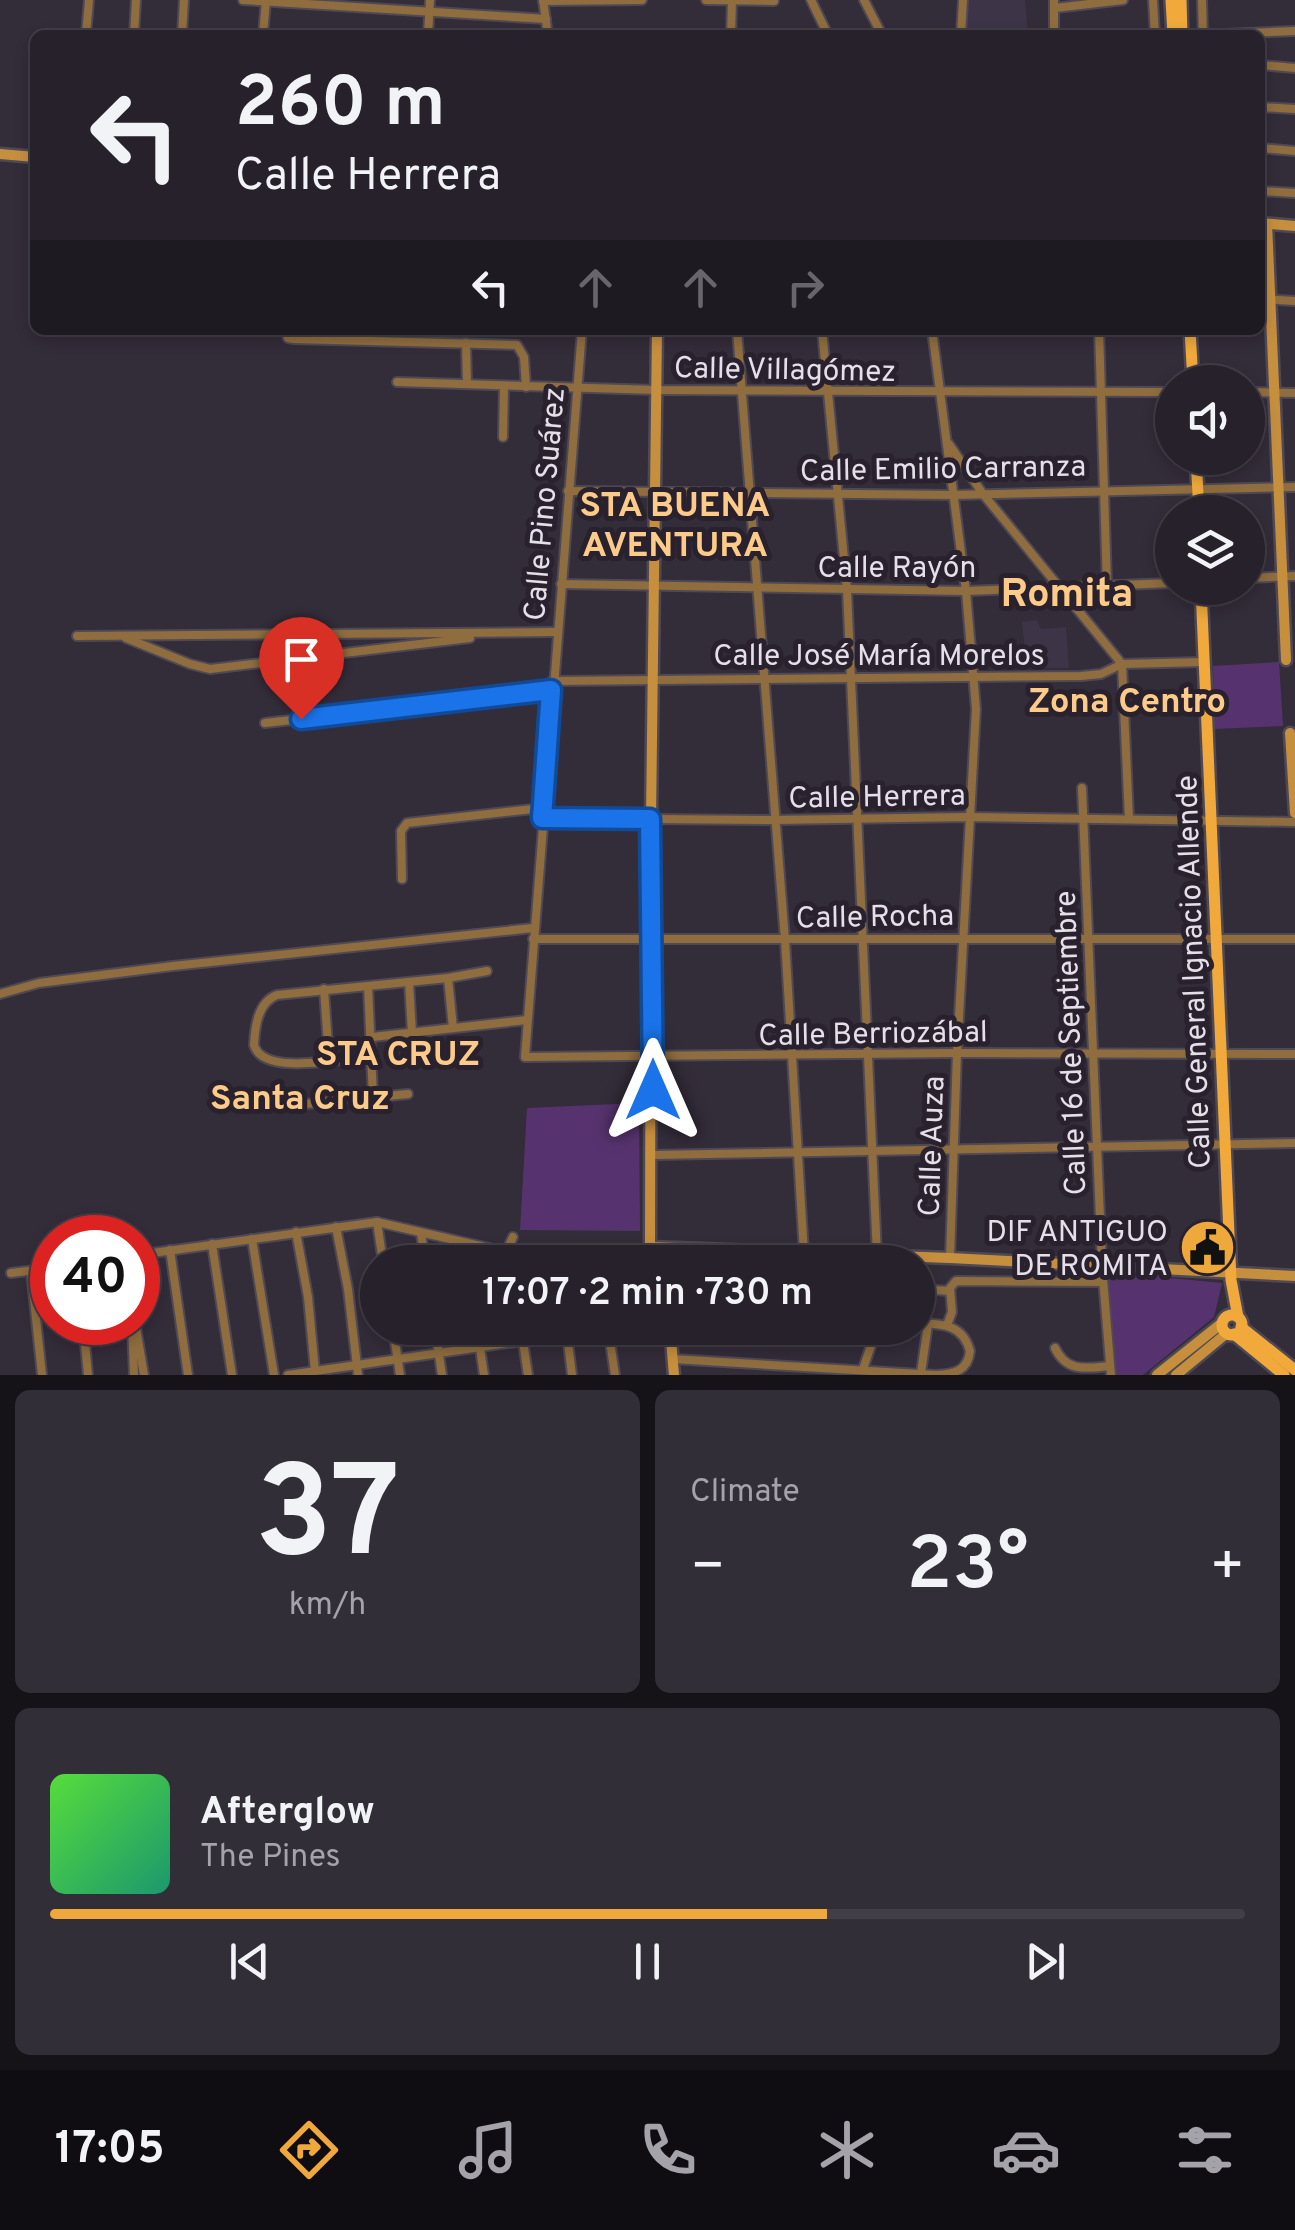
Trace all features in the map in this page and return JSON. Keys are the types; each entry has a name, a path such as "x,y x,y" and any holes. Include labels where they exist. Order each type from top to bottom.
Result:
{"main road":[{"path":"1171,0 1173,30"},
{"path":"1180,0 1182,30"},
{"path":"1190,335 1191,365"},
{"path":"1197,475 1198,495"},
{"name":"Calle General Ignacio Allende","path":"1202,605 1231,1326"},
{"path":"1231,1326 1295,1370"},
{"path":"1231,1326 1284,1375"}],"street":[{"path":"86,30 89,0"},
{"path":"134,30 136,0"},
{"path":"182,30 184,0"},
{"path":"243,0 546,19"},
{"path":"428,30 430,0"},
{"path":"547,30 543,0 642,0"},
{"path":"706,0 774,1"},
{"path":"811,0 826,30"},
{"path":"864,0 879,30"},
{"path":"960,30 962,0"},
{"path":"1054,30 1055,4 1123,0"},
{"path":"1153,0 1155,30"},
{"path":"1202,0 1202,30"},
{"path":"263,30 266,1"},
{"path":"731,30 732,1"},
{"path":"1265,33 1295,31"},
{"path":"1265,65 1295,68"},
{"path":"1265,106 1295,109"},
{"path":"1265,148 1295,150"},
{"path":"0,154 30,157"},
{"path":"1265,191 1295,193"},
{"path":"1265,224 1295,226"},
{"path":"1290,660 1265,299 1295,300"},
{"path":"287,335 294,339 517,346 524,357 526,387"},
{"name":"Calle Pino Suárez","path":"525,1057 581,335"},
{"path":"650,1245 650,819 657,335"},
{"path":"737,335 785,940 803,1245"},
{"path":"822,335 847,590 876,1245"},
{"name":"Calle Auza","path":"933,335 966,591 976,709 956,1053 950,1258"},
{"path":"1099,335 1106,586"},
{"path":"466,343 468,384"},
{"name":"Calle Villagómez","path":"398,382 656,390 1155,392"},
{"path":"503,437 504,386"},
{"path":"1265,392 1295,392"},
{"path":"947,442 983,494 1122,664 1129,818"},
{"name":"Calle Emilio Carranza","path":"568,491 953,495 1295,487"},
{"path":"1265,578 1295,576"},
{"name":"Calle Rayón","path":"561,584 966,591 1155,583"},
{"path":"78,636 556,632"},
{"path":"411,633 412,646"},
{"path":"122,637 201,668 499,634"},
{"path":"290,635 292,660"},
{"name":"Calle José María Morelos","path":"266,723 552,686 652,679 1081,676 1100,674 1122,664 1204,662"},
{"path":"1292,733 1295,813"},
{"name":"Calle 16 de Septiembre","path":"1082,788 1102,1266 1111,1371"},
{"name":"Calle Herrera","path":"402,879 401,831 407,823 542,813 650,819 1212,818 1295,822"},
{"path":"0,994 26,986 96,976 533,928"},
{"name":"Calle Rocha","path":"533,939 1295,939"},
{"path":"372,1056 278,1065 258,1055 254,1037 261,1008 278,994 488,971"},
{"path":"448,978 454,1028"},
{"path":"409,982 412,1033"},
{"path":"368,986 373,1097"},
{"path":"324,989 329,1059"},
{"path":"372,1037 527,1020"},
{"name":"Calle Berriozábal","path":"525,1057 1295,1054"},
{"path":"284,1106 408,1094"},
{"path":"652,1154 1295,1143"},
{"path":"378,1222 381,1245"},
{"path":"160,1252 378,1222 469,1245"},
{"path":"336,1227 348,1289 356,1370"},
{"path":"296,1232 316,1373"},
{"path":"421,1233 423,1245"},
{"path":"509,1245 513,1237"},
{"path":"252,1239 274,1375"},
{"path":"212,1244 232,1375"},
{"path":"170,1250 188,1375"},
{"path":"935,1258 1231,1276 1295,1276"},
{"path":"11,1273 30,1271"},
{"path":"947,1326 952,1312 952,1284 961,1280 1103,1282"},
{"path":"935,1290 950,1291"},
{"path":"673,1358 958,1372 969,1360 970,1351 962,1334 935,1325"},
{"path":"1158,1375 1231,1326"},
{"path":"1176,1375 1231,1326"},
{"path":"39,1345 42,1375"},
{"path":"85,1345 88,1375"},
{"path":"133,1345 134,1375"},
{"path":"138,1345 144,1375"},
{"path":"396,1345 400,1375"},
{"path":"437,1345 442,1375"},
{"path":"288,1375 356,1370 487,1345"},
{"path":"524,1345 528,1375"},
{"path":"568,1345 572,1375"},
{"path":"612,1345 615,1375"},
{"path":"672,1345 674,1375"},
{"path":"863,1370 871,1345"},
{"path":"921,1373 922,1345"},
{"path":"480,1346 484,1375"},
{"path":"1056,1348 1061,1361 1071,1368 1111,1371"}],"shaded area":[{"path":"967,0 1025,0 1028,30 966,30"},
{"path":"1037,620 1041,629 1066,627 1069,668 1027,668 1022,622"},
{"path":"1279,662 1283,726 1214,729 1213,666"},
{"path":"639,1103 640,1231 520,1230 527,1108"},
{"path":"1107,1272 1222,1283 1214,1317 1143,1375 1114,1375"}],"place":[{"name":"DIF ANTIGUO DE ROMITA","path":"1207,1248"}],"district":[{"name":"STA BUENA AVENTURA","path":"675,524"},
{"name":"Romita","path":"1067,592"},
{"name":"Zona Centro","path":"1127,700"},
{"name":"STA CRUZ","path":"398,1053"},
{"name":"Santa Cruz","path":"300,1097"}],"route":[{"path":"301,719 551,690 542,818 650,819 653,1090"}]}
